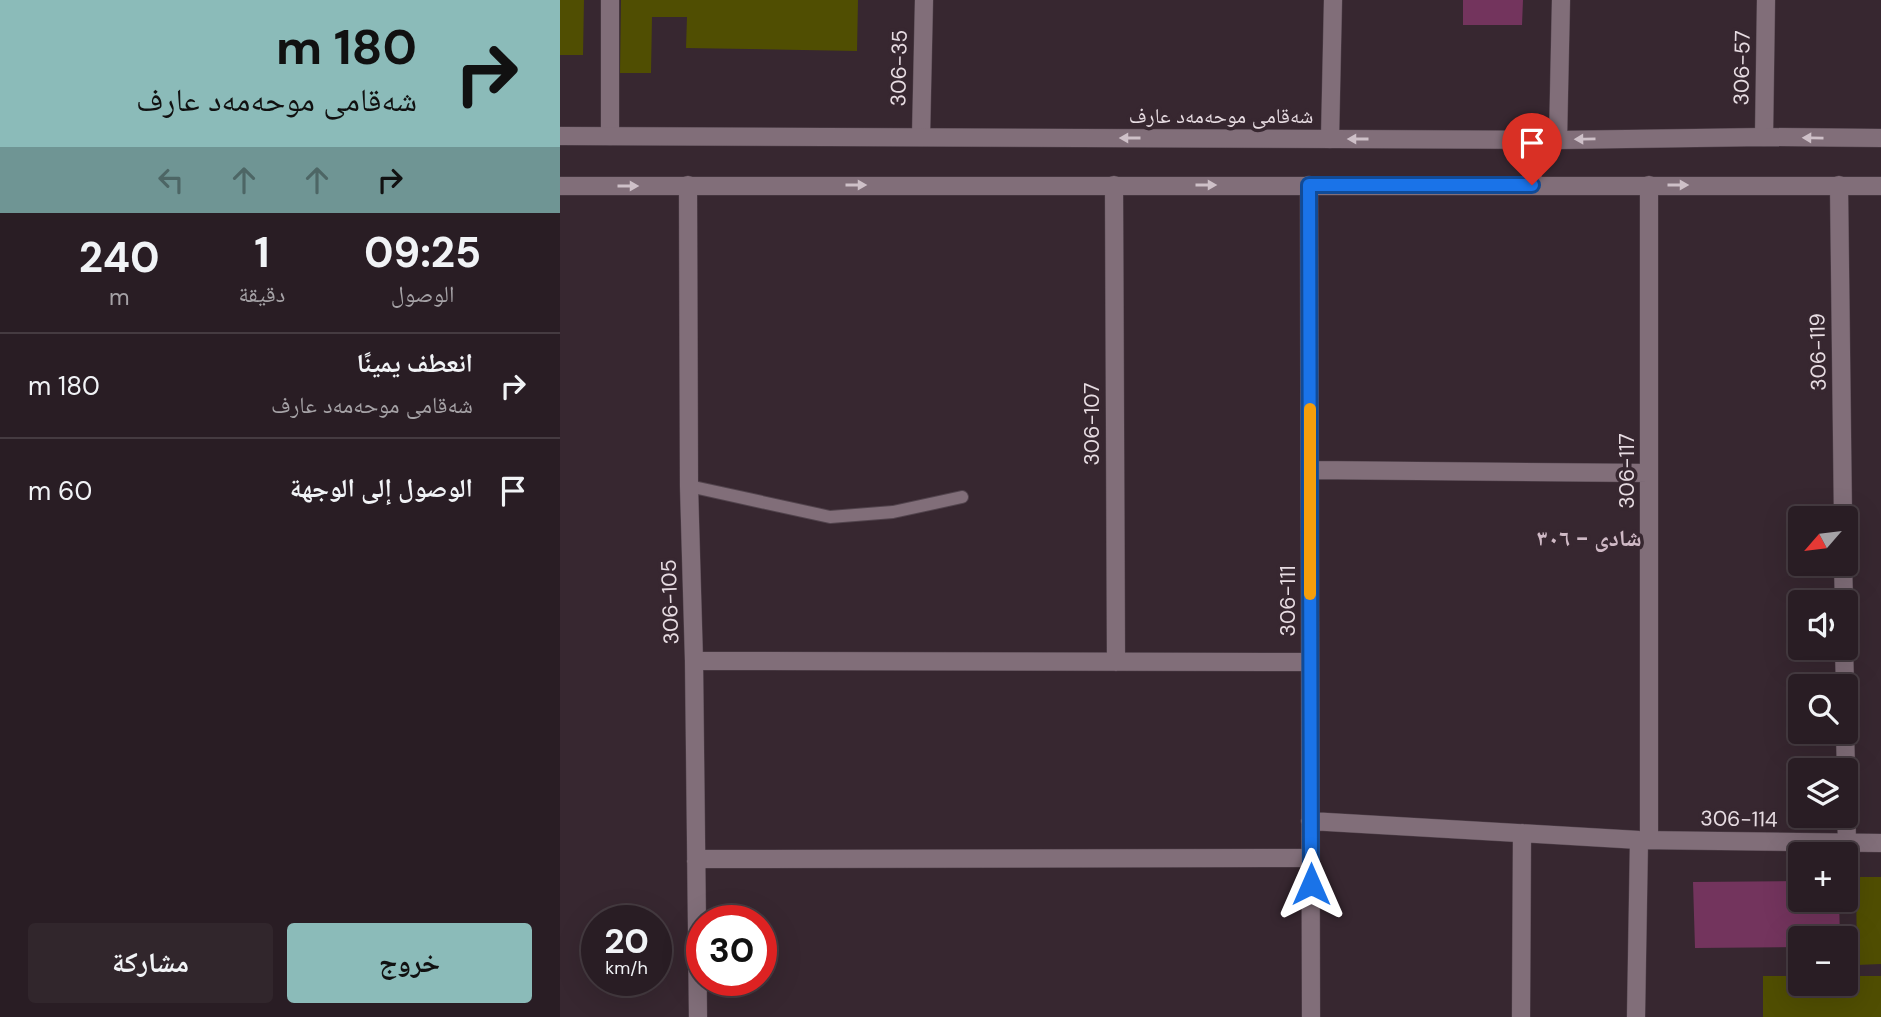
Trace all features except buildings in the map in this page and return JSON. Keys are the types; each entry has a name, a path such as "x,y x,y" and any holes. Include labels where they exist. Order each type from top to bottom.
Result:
{"street":[{"path":"610,0 610,136"},
{"name":"306-35","path":"921,137 923,0"},
{"path":"1331,139 1333,0"},
{"path":"1558,140 1561,0"},
{"name":"306-57","path":"1764,137 1766,0"},
{"name":"شەقامی موحەمەد عارف","path":"560,136 1534,140 1881,138"},
{"path":"1532,185 1534,140"},
{"name":"306-107","path":"1114,185 1116,662"},
{"name":"306-111","path":"1309,185 1311,1017"},
{"name":"306-117","path":"1636,1017 1644,840 1649,473 1649,185"},
{"name":"306-119","path":"1839,185 1843,506"},
{"path":"560,186 1881,186"},
{"name":"306-105","path":"688,186 689,486 698,1017"},
{"path":"1311,470 1649,473"},
{"path":"694,661 1310,662"},
{"name":"306-114","path":"1310,821 1644,840 1788,842"},
{"path":"1521,1017 1522,833"},
{"name":"306-114","path":"1858,843 1881,843"},
{"path":"696,861 1310,858"}],"lane":[{"path":"689,486 830,517 893,512 962,497"}],"shaded area":[{"path":"1463,0 1523,0 1522,25 1463,25"},
{"path":"1788,881 1788,912 1839,912 1840,926 1788,926 1788,947 1695,948 1693,882"}],"slow traffic":[{"path":"1310,409 1310,594"}],"district":[{"name":"شادی - ٣٠٦","path":"1589,538"}],"route":[{"path":"1311,884 1309,185 1532,185"}]}
